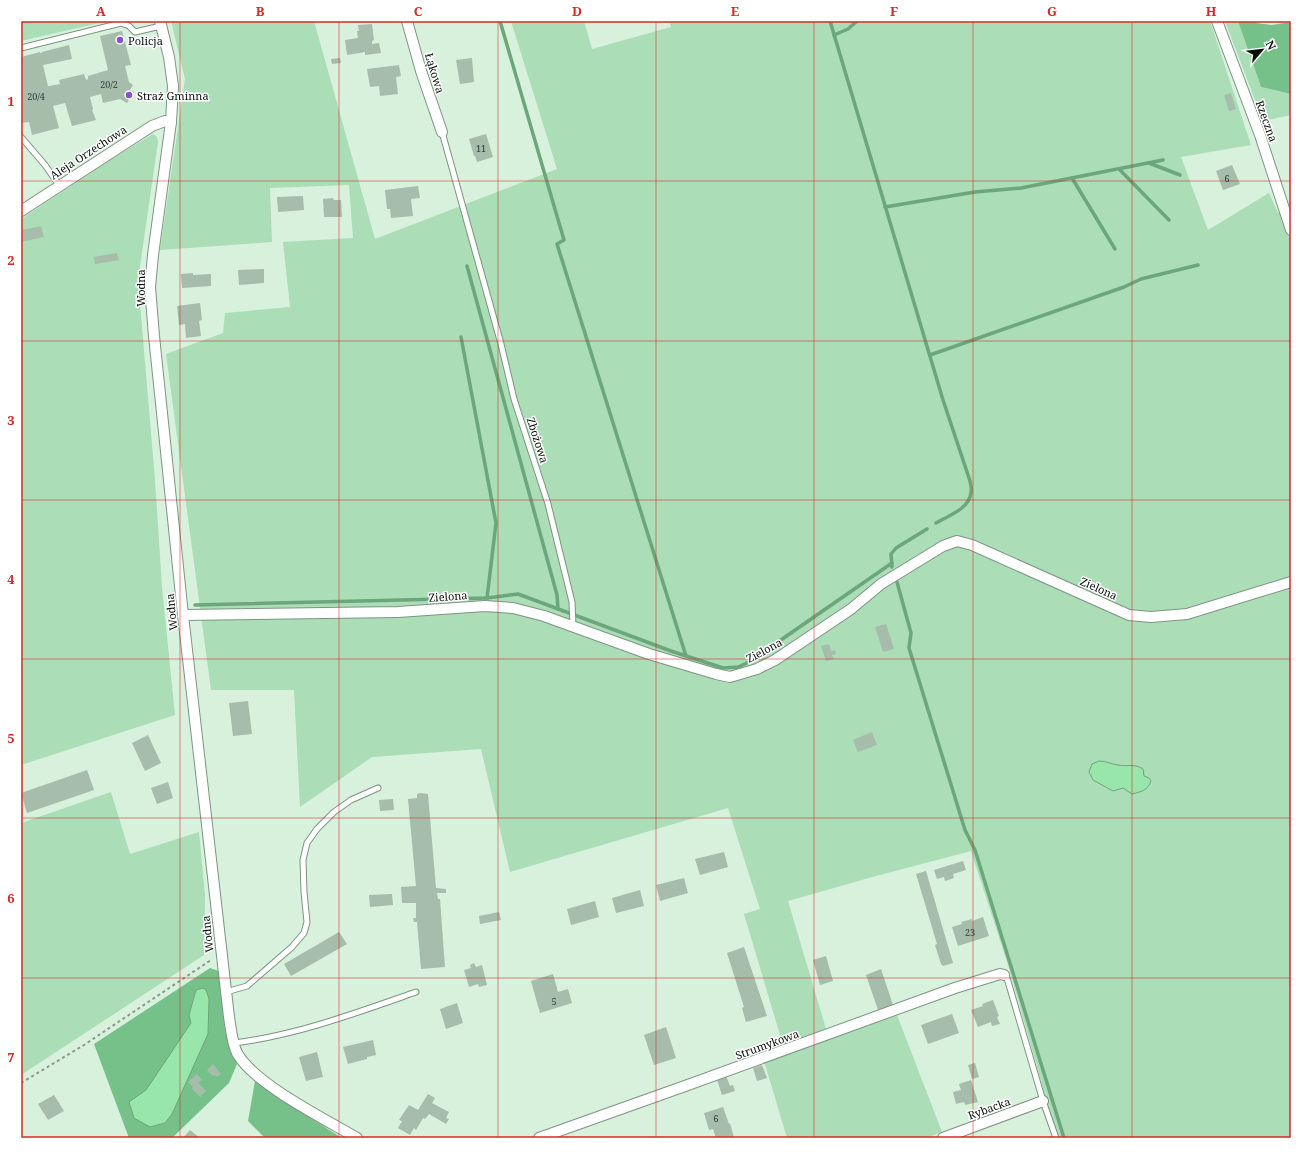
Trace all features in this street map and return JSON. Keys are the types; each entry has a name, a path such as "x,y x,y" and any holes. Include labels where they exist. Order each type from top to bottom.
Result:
{"street":[{"name":"Łąkowa","path":"407,21 421,70 442,132"},
{"name":"Rzeczna","path":"1217,21 1260,135 1291,230"},
{"name":"Wodna","path":"161,23 169,57 173,86 171,122 150,287 183,615 221,953 234,1043 242,1061 256,1074 282,1094 357,1138"},
{"name":"Aleja Orzechowa","path":"21,211 152,126 165,121 171,122"},
{"name":"Zielona","path":"183,615 398,612 484,606 513,608 544,616 650,654 730,677 757,669 775,660 851,609 881,584 943,546 957,541 972,545 1129,615 1151,617 1187,614 1291,582"},
{"name":"Strumykowa","path":"539,1138 954,988 1000,974 1004,975"},
{"name":"Rybacka","path":"943,1138 1043,1101"}],"lane":[{"path":"21,48 121,23 129,26 135,32 161,23"},
{"name":"Zbożowa","path":"442,132 501,344 514,399 548,504 572,602 572,627"},
{"path":"21,137 45,165 59,185"},
{"path":"226,992 247,986 292,947 304,933 307,922 303,860 307,843 317,829 334,812 351,800 378,788"},
{"path":"1004,975 1007,978 1043,1101 1056,1138"},
{"path":"234,1043 261,1040 316,1026 416,992"}],"path":[{"path":"21,1083 84,1045 221,953"}],"shaded area":[{"path":"21,21 108,21 21,41"},
{"path":"171,21 314,21 375,239 557,169 511,21 584,21 592,49 671,27 669,21 1210,21 1251,145 1181,157 1208,230 1269,193 1278,213 1291,208 1291,1138 1057,1138 1009,968 971,851 788,901 826,1029 783,1045 744,914 760,909 728,808 510,872 481,749 372,757 300,807 294,690 211,690 166,354 223,333 225,313 290,307 283,242 353,238 349,185 270,188 272,242 160,250 185,79"},
{"path":"1225,21 1238,21 1261,87 1291,94 1291,115 1263,121"},
{"path":"1238,21 1255,21 1256,23 1272,25 1291,22 1291,94 1261,87"},
{"path":"153,134 157,137 158,142 138,280 155,480 162,587 175,715 21,765 21,219 115,157"},
{"path":"1099,761 1122,766 1140,767 1143,769 1144,776 1149,778 1151,781 1150,784 1146,789 1132,794 1123,788 1113,791 1093,780 1089,772 1092,764"},
{"path":"111,792 130,854 199,832 205,895 204,955 21,1075 21,823"},
{"path":"210,968 219,971 225,1030 229,1045 237,1064 229,1083 172,1138 129,1138 94,1044"},
{"path":"203,988 206,990 209,999 208,1034 172,1114 165,1123 150,1127 134,1118 129,1102 146,1090 191,1023 189,1015 196,990"},
{"path":"897,1015 942,1132 926,1138 787,1138 764,1061"},
{"path":"255,1081 278,1098 342,1138 265,1138 248,1121"}],"building":[{"path":"372,24 374,40 372,41 372,44 379,43 381,53 365,55 365,52 347,55 345,40 358,38 358,25"},
{"path":"122,31 131,65 125,66 129,82 133,85 130,90 134,92 127,103 120,99 103,103 101,94 90,97 92,110 96,120 72,126 65,103 53,106 59,128 32,135 29,122 22,123 21,121 21,57 40,52 42,53 69,45 72,59 43,65 48,86 60,84 59,80 84,74 86,80 88,79 88,76 108,70 100,36"},
{"path":"340,58 341,63 332,64 331,59"},
{"path":"472,58 474,82 460,84 456,60"},
{"path":"399,65 401,76 396,77 398,94 380,96 379,86 370,87 367,69"},
{"path":"1231,93 1236,109 1229,111 1224,95"},
{"path":"486,134 493,157 477,162 469,139"},
{"path":"1232,165 1240,184 1223,190 1216,171"},
{"path":"418,186 420,198 411,199 413,216 391,218 390,209 387,209 385,190"},
{"path":"303,196 304,210 278,212 277,197"},
{"path":"333,198 334,200 341,200 342,217 324,217 323,199"},
{"path":"41,226 44,237 21,242 21,230"},
{"path":"117,253 119,260 95,264 94,257"},
{"path":"264,269 264,283 239,285 238,270"},
{"path":"193,273 193,275 211,274 211,286 182,288 181,274"},
{"path":"200,303 202,320 199,321 201,336 186,338 185,324 179,325 177,306"},
{"path":"886,624 894,649 883,652 875,627"},
{"path":"829,644 831,651 835,650 836,654 832,655 834,659 826,661 821,646"},
{"path":"248,701 252,734 233,736 229,703"},
{"path":"872,732 877,745 858,752 853,740"},
{"path":"148,735 161,763 145,771 132,743"},
{"path":"87,770 94,790 27,813 21,793"},
{"path":"168,782 173,798 157,804 151,788"},
{"path":"417,794 428,794 436,888 446,889 446,893 437,893 438,899 440,899 445,967 421,969 417,922 414,922 413,918 416,918 416,903 402,903 401,887 416,886 408,799 417,798"},
{"path":"393,799 394,810 380,811 379,800"},
{"path":"724,852 728,867 700,875 695,859"},
{"path":"963,861 966,870 953,874 954,878 945,881 944,877 937,879 934,870"},
{"path":"926,871 953,963 943,966 935,945 937,944 916,874"},
{"path":"684,878 688,893 660,901 656,885"},
{"path":"640,890 644,906 616,913 612,898"},
{"path":"392,894 393,905 370,907 369,895"},
{"path":"595,901 599,917 571,925 567,909"},
{"path":"499,912 501,920 480,924 479,916"},
{"path":"983,917 989,936 958,946 952,927 962,924 961,922 972,919 972,921"},
{"path":"339,932 347,944 291,976 284,964"},
{"path":"744,947 767,1016 746,1022 742,1008 744,1007 727,953"},
{"path":"826,956 833,981 820,985 813,960"},
{"path":"474,963 476,967 482,965 487,985 479,987 478,984 469,987 464,970 471,968 470,965"},
{"path":"881,969 893,1005 878,1010 866,975"},
{"path":"553,974 558,992 568,989 572,1003 540,1013 531,981"},
{"path":"993,1000 999,1016 997,1017 1000,1024 992,1026 991,1022 978,1027 971,1010 983,1006 982,1004"},
{"path":"457,1003 463,1023 446,1029 440,1009"},
{"path":"952,1014 959,1033 928,1044 921,1025"},
{"path":"666,1027 676,1058 654,1065 644,1035"},
{"path":"373,1040 376,1055 348,1064 343,1047"},
{"path":"317,1052 323,1077 306,1081 299,1057"},
{"path":"975,1063 979,1077 972,1079 968,1065"},
{"path":"213,1064 221,1074 217,1077 214,1075 213,1076 207,1070"},
{"path":"762,1065 767,1078 757,1081 753,1068"},
{"path":"197,1074 202,1080 198,1083 206,1091 200,1097 192,1089 193,1087 188,1082"},
{"path":"726,1076 730,1086 733,1085 735,1091 722,1095 717,1080"},
{"path":"971,1080 978,1102 965,1105 964,1102 956,1104 953,1092 961,1090 959,1084"},
{"path":"428,1094 435,1098 432,1103 449,1112 446,1118 449,1119 446,1124 429,1114 425,1119 423,1118 416,1130 414,1128 410,1135 398,1128 402,1121 399,1120 409,1105 418,1110"},
{"path":"54,1095 64,1111 48,1120 38,1104"},
{"path":"723,1107 729,1124 730,1123 734,1138 716,1138 713,1129 709,1130 704,1113"},
{"path":"190,1130 200,1138 183,1138"}],"waterway":[{"path":"500,21 564,240 557,244 686,656"},
{"path":"830,21 943,400 971,484 969,499 962,508 936,523"},
{"path":"834,35 848,29 857,21"},
{"path":"885,207 975,192 1021,188 1163,160"},
{"path":"1149,163 1180,175"},
{"path":"1119,169 1169,220"},
{"path":"1072,178 1115,249"},
{"path":"930,355 1124,287 1141,279 1198,265"},
{"path":"467,266 557,595 558,609"},
{"path":"461,337 496,523 487,598"},
{"path":"892,567 891,554 896,548 927,529"},
{"path":"195,605 487,598 518,594 671,651 723,668 738,667 749,662 892,563"},
{"path":"897,582 911,633 909,648 965,830 975,850 1064,1138"}],"place":[{"name":"Policja","path":"120,40"},
{"name":"Straż Gminna","path":"129,95"}]}
